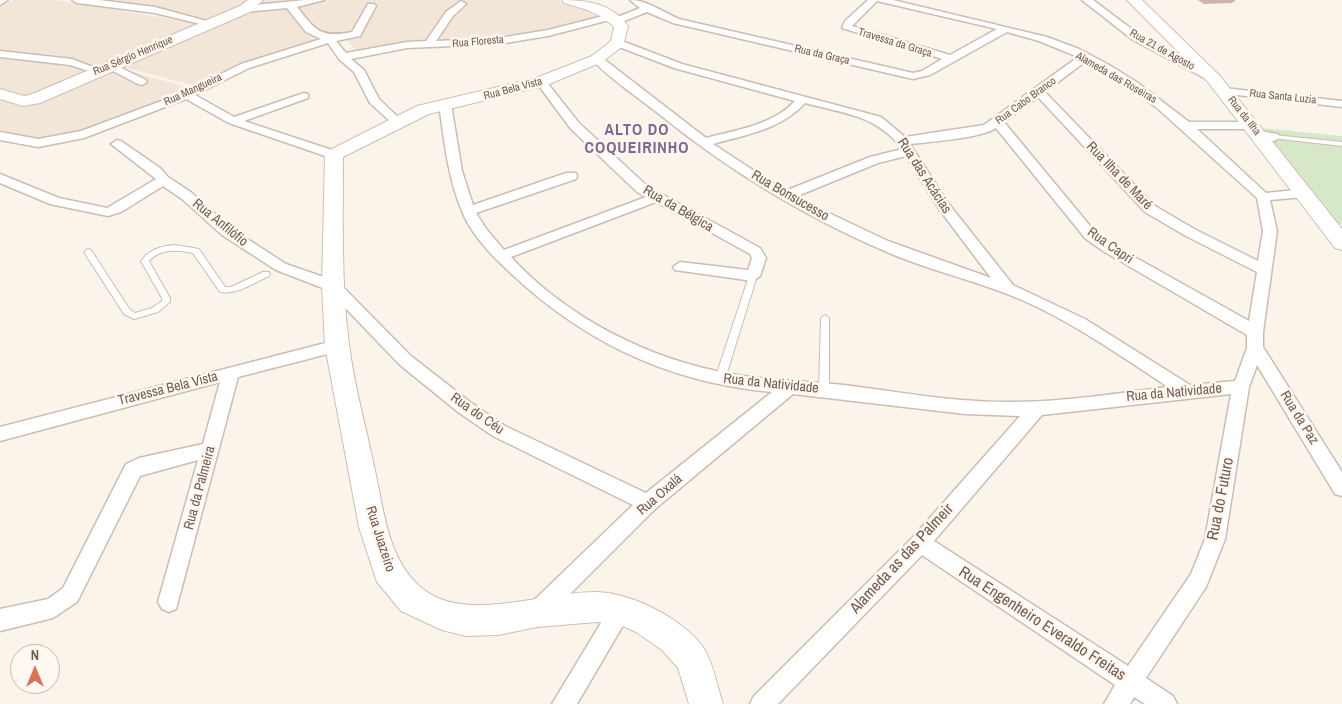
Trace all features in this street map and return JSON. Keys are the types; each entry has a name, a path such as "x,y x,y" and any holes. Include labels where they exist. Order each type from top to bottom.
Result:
{"main road":[{"path":"569,0 593,7 614,19 620,26 618,43"},
{"name":"Rua da Ilha","path":"1134,0 1219,85 1261,132 1305,193 1337,229 1342,243"},
{"name":"Rua Sérgio Henrique","path":"0,94 20,100 34,99 251,4"},
{"name":"Rua Bela Vista","path":"334,155 423,110 502,93 541,82 597,59 618,43"},
{"name":"Rua Juazeiro","path":"334,155 333,286 336,346 373,527 388,572 412,600 442,615 466,621 498,620 537,612 597,607 621,610 647,621 673,639 691,658 706,704"}],"street":[{"path":"77,0 155,10 209,23"},
{"name":"Rua Sérgio Henrique","path":"251,4 290,5 319,0"},
{"name":"Rua da Graça","path":"635,0 676,21 902,75 920,76 1004,29"},
{"name":"Travessa da Graça","path":"873,0 848,24 847,28 952,59"},
{"name":"Alameda das Roseiras","path":"881,0 1044,39 1085,58 1145,92 1188,126 1263,197"},
{"name":"Rua 21 de Agosto","path":"1087,0 1137,38 1219,85"},
{"path":"429,44 450,14 460,4"},
{"path":"290,5 310,30 330,39 343,56 359,70 374,101 397,122"},
{"name":"Rua Mangueira","path":"0,136 38,144 84,134 187,94 245,66 330,39 356,34 371,6"},
{"path":"614,19 648,8"},
{"name":"Rua Floresta","path":"343,56 400,46 499,41 614,19"},
{"name":"Rua das Acácias","path":"618,43 678,66 804,98 877,119 888,125 906,146 933,191 974,250 1008,289 1085,325 1185,390"},
{"path":"0,54 72,62 104,69 142,82"},
{"name":"Rua Cabo Branco","path":"785,196 906,146 977,132 998,122 1085,58"},
{"name":"Rua Bonsucesso","path":"597,59 703,143 785,196 842,225 915,258 1008,289"},
{"name":"Rua da Bélgica","path":"541,82 575,126 642,190 754,251 759,258 753,276"},
{"name":"Rua Santa Luzia","path":"1219,85 1342,104"},
{"name":"Rua Ilha de Maré","path":"1039,92 1150,209 1191,233 1265,270"},
{"path":"187,94 233,122 334,155"},
{"path":"233,122 277,104 304,96"},
{"path":"703,143 776,120 797,108 804,98"},
{"name":"Rua da Natividade","path":"445,104 453,160 468,211 501,256 536,291 574,318 619,342 662,361 720,379 984,409 1037,408 1185,390 1241,387"},
{"name":"Rua Capri","path":"998,122 1090,235 1255,340"},
{"path":"1188,126 1261,132"},
{"name":"Rua Anfilófio","path":"117,144 156,170 163,180 187,196 227,232 281,267 333,286"},
{"path":"468,211 570,176"},
{"path":"0,178 55,201 100,212 116,209 163,180"},
{"path":"1241,387 1255,340 1270,231 1263,197 1305,193"},
{"path":"501,256 555,234 622,213 654,198"},
{"path":"266,274 281,267"},
{"path":"680,267 753,276"},
{"name":"Rua do Céu","path":"333,286 405,360 500,432 648,503"},
{"name":"Rua da Paz","path":"1255,340 1342,488"},
{"name":"Travessa Bela Vista","path":"0,434 177,386 336,346"},
{"name":"Rua da Palmeira","path":"169,602 231,373"},
{"name":"Rua Oxalá","path":"537,612 648,503 790,387"},
{"name":"Rua do Futuro","path":"1116,704 1199,580 1215,540 1241,387"},
{"name":"Alameda as das Palmeir","path":"762,704 920,543 1037,408"},
{"path":"0,620 45,611 70,595 133,470 139,466 210,450"},
{"name":"Rua Engenheiro Everaldo Freitas","path":"920,543 1165,704"},
{"path":"564,704 621,610"}],"lane":[{"path":"1261,132 1342,144"},
{"path":"88,252 127,312 134,316 155,310 166,302 166,298 145,261 155,251 180,248 196,251 223,290 232,290 266,274"},
{"path":"720,379 753,276"},
{"path":"824,390 825,318"}],"shaded area":[{"path":"14,0 55,0 201,24 112,66 193,89 72,137 38,140 0,134 0,6"},
{"path":"77,0 257,0 209,23"},
{"path":"260,0 556,0 606,17 531,33 397,43 357,51 342,35 300,46 200,87 119,66"}],"green space":[{"path":"1262,128 1342,136 1342,224 1338,224"}],"district":[{"name":"ALTO DO COQUEIRINHO","path":"637,140"}]}
